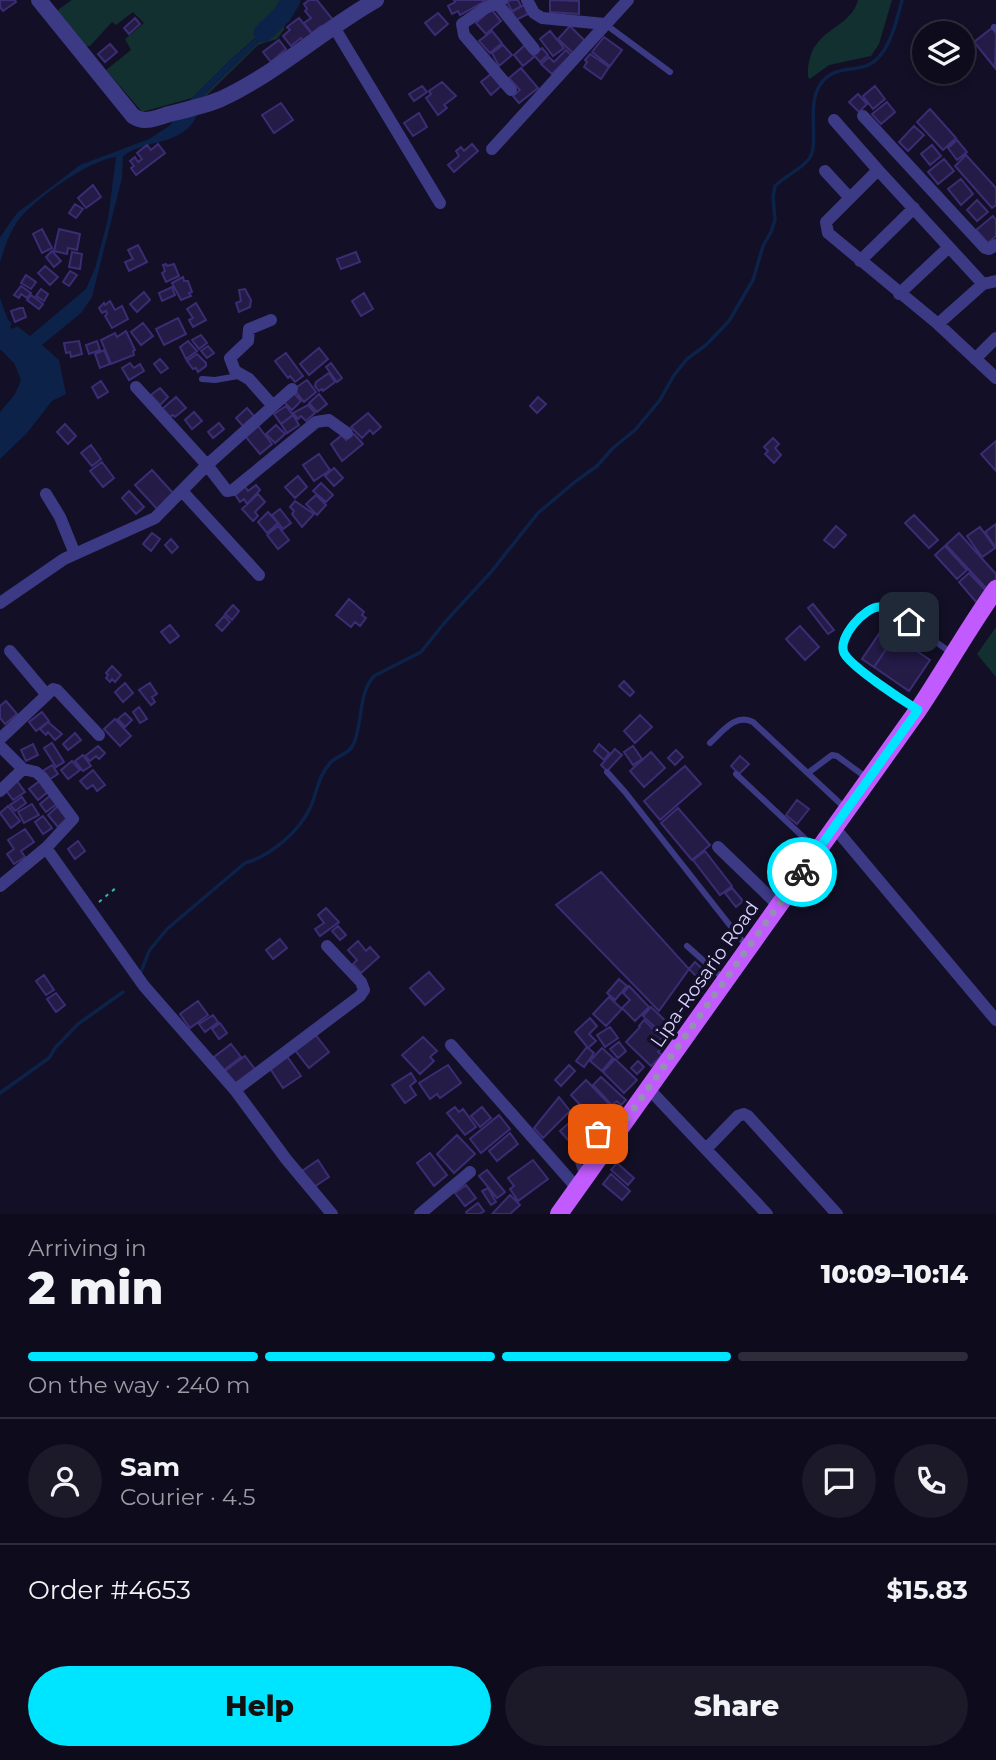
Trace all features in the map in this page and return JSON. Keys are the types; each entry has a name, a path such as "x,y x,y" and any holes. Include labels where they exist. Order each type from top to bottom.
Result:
{"main road":[{"name":"Lipa-Rosario Road","path":"559,1214 918,710 996,589"},
{"name":"Lipa-Rosario Road","path":"955,655 975,638 996,609"}],"street":[{"path":"46,2 133,116 143,120 208,104 250,83 376,0"},
{"path":"527,0 534,13 542,18 605,24"},
{"path":"492,149 628,0"},
{"path":"511,90 461,28 468,19 499,1 534,49"},
{"path":"334,27 440,203"},
{"path":"863,116 985,248 993,248 996,245"},
{"path":"834,120 948,247 989,283 938,324"},
{"path":"877,170 826,222 828,233 938,324 996,378"},
{"path":"825,171 849,197"},
{"path":"860,261 914,208"},
{"path":"900,294 948,247"},
{"path":"271,320 249,329 248,341 230,358 230,364 248,379 272,407"},
{"path":"975,359 996,338"},
{"path":"136,387 227,491 316,422 329,421 346,433"},
{"path":"0,603 75,554 155,518 207,465 292,389"},
{"path":"181,491 259,575"},
{"path":"46,494 60,517 75,554"},
{"path":"10,651 46,694"},
{"path":"0,739 53,689 57,690 99,736"},
{"path":"0,746 23,769 36,772 42,777 73,819 46,848 0,886"},
{"path":"0,791 23,769"},
{"path":"834,827 996,1020"},
{"path":"46,848 144,986 234,1090 332,1214"},
{"path":"718,848 778,905"},
{"path":"234,1090 360,996 364,990 361,982 327,946"},
{"path":"451,1045 580,1184"},
{"path":"649,1089 767,1214"},
{"path":"706,1148 738,1116 748,1116 837,1214"},
{"path":"420,1214 470,1172"}],"lane":[{"path":"605,24 670,72"},
{"path":"202,379 225,379 240,375"},
{"path":"918,710 887,690 845,656 843,639 865,612 879,606 889,608 955,655"},
{"path":"710,743 738,719 745,718 753,722 846,810"},
{"path":"808,773 832,755 868,779"},
{"path":"607,772 748,948"},
{"path":"736,775 818,850"},
{"path":"687,947 725,980"},
{"path":"582,1133 615,1135"},
{"path":"572,1144 580,1184"}],"path":[{"path":"90,910 117,887"}],"green space":[{"path":"72,0 297,0 285,18 284,30 277,39 258,45 200,102 270,31 279,17 192,98 142,112 106,70 131,50 125,39 144,23 133,12 116,25 112,22 90,46 84,46 57,14 59,9"},
{"path":"858,0 892,0 879,44 871,56 829,65 810,79 809,60 814,48 846,19"},
{"path":"996,627 996,677 977,654"}],"water":[{"path":"282,15 270,31 205,94 191,125 176,136 123,156 122,178 92,297 81,313 42,345 59,360 66,394 52,401 27,433 0,459 0,412 15,394 21,380 14,363 0,349 0,298 8,320 12,323 10,327 13,329 17,326 30,336 86,289 95,268 108,219 116,157 91,165 62,182 35,203 14,227 0,262 0,237 17,213 80,165 149,139 169,126 228,62"}],"building":[{"path":"0,0 15,0 16,2 3,11"},
{"path":"309,0 317,0 334,21 324,29 321,26 312,33 304,23 311,18 305,11 307,9 304,4"},
{"path":"454,0 487,0 460,15 458,11 452,14 448,6 455,2"},
{"path":"518,0 521,6 512,11 507,2"},
{"path":"550,0 579,1 579,14 550,12"},
{"path":"524,5 528,14 516,20 512,12"},
{"path":"491,9 501,21 486,34 476,23"},
{"path":"438,13 448,24 435,35 425,23"},
{"path":"135,18 140,24 129,34 124,28"},
{"path":"299,18 312,34 304,42 301,38 291,46 283,36 290,30 287,27"},
{"path":"570,26 586,42 574,54 558,39"},
{"path":"992,28 996,34 995,68 975,43"},
{"path":"492,31 502,43 490,53 479,41"},
{"path":"550,31 564,48 553,56 540,39"},
{"path":"604,37 622,50 610,66 592,52"},
{"path":"279,40 286,49 271,62 263,52"},
{"path":"110,44 117,52 105,62 98,54"},
{"path":"503,45 512,55 499,66 492,53"},
{"path":"525,45 534,57 523,66 514,55"},
{"path":"542,48 548,55 540,62 534,55"},
{"path":"566,50 571,55 552,74 541,64 549,57 554,62"},
{"path":"590,54 609,67 601,79 584,67"},
{"path":"521,68 538,88 519,103 513,96 520,90 509,78"},
{"path":"491,74 501,86 491,95 481,82"},
{"path":"442,82 456,96 444,105 447,108 438,115 426,98 431,94 429,91"},
{"path":"422,86 427,92 414,101 409,94"},
{"path":"875,86 885,99 873,109 863,96"},
{"path":"858,94 867,104 859,112 849,102"},
{"path":"887,102 895,112 881,124 872,114"},
{"path":"281,103 293,120 274,133 262,115"},
{"path":"930,109 956,138 943,150 917,122"},
{"path":"419,113 427,127 413,136 404,123"},
{"path":"914,126 924,135 908,151 899,142"},
{"path":"957,140 967,152 957,160 948,148"},
{"path":"158,144 165,153 136,175 130,161 135,157 138,162 142,159 137,153 147,145 151,150"},
{"path":"472,144 478,151 454,172 448,165 459,156 456,151 461,147 464,151"},
{"path":"932,145 941,156 930,165 921,154"},
{"path":"966,155 996,188 996,205 992,208 955,166"},
{"path":"944,159 954,171 938,184 928,172"},
{"path":"961,179 973,194 961,205 948,189"},
{"path":"93,185 101,197 86,208 78,198"},
{"path":"977,200 988,212 977,221 967,210"},
{"path":"75,204 83,209 76,218 69,213"},
{"path":"993,216 996,220 996,236 988,243 976,230"},
{"path":"42,229 52,248 42,253 33,234"},
{"path":"59,229 80,234 77,250 68,248 67,254 54,251"},
{"path":"138,245 147,262 129,271 125,262 133,259 128,250"},
{"path":"52,251 61,261 54,267 46,257"},
{"path":"72,252 82,254 80,269 69,267"},
{"path":"356,252 360,262 341,269 337,259"},
{"path":"174,264 179,276 166,282 162,273 165,271 163,265"},
{"path":"45,266 58,277 50,285 38,273"},
{"path":"70,271 77,275 69,286 63,282"},
{"path":"26,275 36,282 31,289 21,283"},
{"path":"183,277 184,281 188,281 192,292 189,293 191,296 181,300 172,283"},
{"path":"21,286 31,293 27,298 21,294 19,298 14,295"},
{"path":"172,287 175,295 162,301 159,293"},
{"path":"41,289 48,294 44,301 36,296"},
{"path":"245,289 251,300 250,307 239,312 236,303 241,301 239,290"},
{"path":"144,292 150,300 137,312 130,304"},
{"path":"364,293 373,309 361,316 352,301"},
{"path":"31,295 43,304 39,309 27,300"},
{"path":"110,301 115,310 122,306 128,319 112,328 105,316 106,311 102,313 99,308"},
{"path":"196,303 206,320 193,327 189,320 193,318 187,309"},
{"path":"23,308 26,317 15,322 11,311"},
{"path":"178,318 186,334 164,345 156,329"},
{"path":"143,323 153,336 141,345 131,332"},
{"path":"126,331 135,350 134,355 111,364 101,340 115,333 117,337"},
{"path":"201,335 207,343 199,349 192,340"},
{"path":"79,341 82,354 71,357 70,352 66,353 64,343"},
{"path":"97,341 100,350 89,354 86,345"},
{"path":"188,341 197,351 186,359 180,347"},
{"path":"208,346 214,353 207,358 201,351"},
{"path":"319,348 328,359 309,375 300,364"},
{"path":"104,350 110,364 100,368 95,354"},
{"path":"286,353 303,376 295,382 290,376 288,378 275,361"},
{"path":"197,354 206,363 198,372 187,361"},
{"path":"160,359 168,368 161,373 154,364"},
{"path":"130,363 134,368 140,364 144,371 129,380 122,368"},
{"path":"331,363 342,378 337,382 326,367"},
{"path":"329,373 335,382 319,391 315,386 316,382"},
{"path":"307,380 316,392 304,402 294,389"},
{"path":"101,381 108,392 98,398 92,387"},
{"path":"160,388 168,397 160,405 151,395"},
{"path":"294,393 301,401 292,410 284,402"},
{"path":"319,394 327,404 317,412 309,403"},
{"path":"176,397 186,408 175,417 169,417 162,409"},
{"path":"538,397 546,404 537,413 530,406"},
{"path":"308,405 315,413 306,421 301,416 298,419 293,413"},
{"path":"286,406 293,415 281,424 274,414"},
{"path":"247,408 254,416 243,426 236,418"},
{"path":"194,412 202,421 192,429 185,420"},
{"path":"368,413 381,427 373,434 370,430 362,438 351,427"},
{"path":"293,415 299,425 287,433 281,424"},
{"path":"219,423 224,429 213,438 208,432"},
{"path":"65,424 76,436 68,444 57,432"},
{"path":"276,425 285,434 275,443 266,434"},
{"path":"258,426 272,444 260,454 245,436"},
{"path":"354,434 363,444 342,461 331,444 342,435 346,440"},
{"path":"773,438 779,444 775,448 781,455 774,463 765,454 768,451 764,447"},
{"path":"996,441 996,471 981,454"},
{"path":"91,445 101,459 92,466 81,453"},
{"path":"319,454 330,470 314,481 303,465"},
{"path":"102,462 114,478 103,487 90,471"},
{"path":"334,468 343,478 334,486 325,476"},
{"path":"152,470 173,493 157,509 135,485"},
{"path":"298,476 307,487 295,498 285,487"},
{"path":"321,483 333,495 326,502 313,491"},
{"path":"244,485 248,491 256,485 260,490 247,504 244,499 240,502 234,493"},
{"path":"129,491 144,507 136,514 122,498"},
{"path":"258,494 265,502 255,512 258,516 253,521 242,509"},
{"path":"316,495 326,505 317,515 306,504"},
{"path":"295,501 314,514 302,527 290,507"},
{"path":"280,509 291,523 283,529 272,515"},
{"path":"268,512 278,523 267,533 258,522"},
{"path":"914,515 938,540 929,548 905,523"},
{"path":"996,524 996,548 985,532"},
{"path":"278,526 289,540 278,549 267,535"},
{"path":"836,526 846,535 834,548 824,540"},
{"path":"980,527 995,548 982,557 967,536"},
{"path":"152,533 160,539 151,551 143,544"},
{"path":"959,533 996,574 996,579 986,588 946,545"},
{"path":"171,539 178,547 172,553 165,545"},
{"path":"945,546 967,570 957,579 935,555"},
{"path":"969,573 988,593 977,603 959,582"},
{"path":"349,599 364,612 362,615 366,618 360,626 355,622 351,627 336,615"},
{"path":"813,604 834,630 828,634 808,608"},
{"path":"233,605 239,611 232,620 225,614"},
{"path":"224,616 230,622 222,631 216,625"},
{"path":"170,625 179,636 170,643 161,632"},
{"path":"800,626 819,647 805,660 786,639"},
{"path":"883,628 895,636 874,667 862,659"},
{"path":"895,636 930,660 909,691 874,667"},
{"path":"112,666 121,675 115,682 106,678 106,673"},
{"path":"624,681 634,692 630,696 619,686"},
{"path":"125,683 133,693 123,702 115,692"},
{"path":"150,683 157,694 152,697 155,702 151,705 139,690"},
{"path":"6,701 17,714 5,724 0,718 0,706"},
{"path":"139,707 147,719 140,723 133,712"},
{"path":"42,712 49,721 36,731 29,722"},
{"path":"125,713 132,720 125,727 118,719"},
{"path":"640,715 652,727 635,743 624,731"},
{"path":"115,719 131,736 120,746 104,729"},
{"path":"48,722 62,734 55,740 48,732 46,735 40,729"},
{"path":"75,733 81,740 68,750 63,744"},
{"path":"52,743 64,762 56,767 44,748"},
{"path":"33,744 38,755 26,761 21,750"},
{"path":"599,744 609,753 604,760 594,751"},
{"path":"98,746 105,753 99,759 96,756 90,761 85,756"},
{"path":"633,746 642,759 633,765 624,752"},
{"path":"615,749 622,755 607,771 601,765"},
{"path":"676,750 683,757 675,765 668,758"},
{"path":"651,752 665,768 644,787 630,771"},
{"path":"83,755 91,766 83,771 75,761"},
{"path":"740,756 749,764 739,774 731,766"},
{"path":"72,761 80,770 68,779 61,770"},
{"path":"52,765 58,774 47,781 41,772"},
{"path":"685,766 701,784 660,820 644,801"},
{"path":"93,770 105,785 97,791 93,785 87,789 80,781"},
{"path":"41,780 49,791 38,800 29,789"},
{"path":"17,781 25,792 13,800 5,789"},
{"path":"51,795 58,803 46,812 40,804"},
{"path":"22,797 26,803 15,811 10,805"},
{"path":"797,800 809,809 797,824 786,815"},
{"path":"32,804 39,815 24,823 18,812"},
{"path":"8,806 20,821 11,828 0,813"},
{"path":"58,806 68,818 58,827 48,815"},
{"path":"678,808 710,845 692,860 661,823"},
{"path":"43,816 52,828 43,834 35,822"},
{"path":"25,829 34,842 21,851 25,857 14,864 7,854 14,849 8,840"},
{"path":"78,841 85,851 75,859 68,849"},
{"path":"705,851 732,886 720,895 693,860"},
{"path":"601,872 689,969 659,1011 556,905"},
{"path":"732,888 743,901 736,907 725,893"},
{"path":"326,908 339,922 320,936 315,929 324,923 318,915"},
{"path":"338,926 346,935 340,940 332,931"},
{"path":"280,939 287,948 273,959 266,950"},
{"path":"358,941 366,951 370,947 379,957 361,973 353,964 357,960 348,950"},
{"path":"695,962 709,975 702,982 689,969"},
{"path":"429,972 444,989 425,1005 410,988"},
{"path":"44,975 54,990 46,995 36,981"},
{"path":"619,979 627,986 615,1000 607,993"},
{"path":"629,986 649,1007 635,1021 622,1008 630,1000 623,993"},
{"path":"56,993 65,1005 56,1012 47,999"},
{"path":"609,997 622,1009 606,1026 593,1014"},
{"path":"198,1001 208,1015 190,1028 180,1014"},
{"path":"651,1007 672,1027 664,1036 643,1016"},
{"path":"213,1015 218,1022 205,1032 199,1024"},
{"path":"590,1018 597,1026 589,1034 596,1041 588,1048 575,1032"},
{"path":"644,1020 662,1038 659,1041 664,1046 658,1052 662,1055 651,1066 626,1042"},
{"path":"220,1023 227,1033 219,1039 212,1029"},
{"path":"610,1027 618,1038 605,1047 597,1035"},
{"path":"314,1033 329,1052 309,1068 294,1049"},
{"path":"423,1037 437,1051 430,1057 434,1061 420,1074 402,1055"},
{"path":"619,1042 626,1051 618,1058 610,1049"},
{"path":"231,1044 241,1057 224,1070 214,1057"},
{"path":"587,1047 594,1053 584,1067 576,1061"},
{"path":"602,1048 613,1058 602,1071 590,1061"},
{"path":"286,1055 301,1076 283,1088 269,1067"},
{"path":"245,1056 255,1069 235,1085 225,1071"},
{"path":"615,1059 637,1080 624,1093 603,1072"},
{"path":"638,1061 644,1067 637,1074 631,1068"},
{"path":"448,1065 461,1083 440,1098 437,1094 430,1099 419,1083"},
{"path":"569,1065 575,1071 561,1086 555,1080"},
{"path":"411,1073 416,1081 410,1086 416,1095 405,1103 392,1085"},
{"path":"601,1077 626,1100 621,1105 617,1101 612,1105 593,1085"},
{"path":"586,1080 612,1107 596,1122 571,1095"},
{"path":"559,1097 570,1111 543,1138 534,1128"},
{"path":"455,1107 459,1112 463,1109 476,1127 465,1135 447,1113"},
{"path":"482,1107 491,1118 480,1127 471,1116"},
{"path":"499,1115 510,1129 481,1153 470,1139"},
{"path":"571,1121 589,1142 579,1152 560,1131"},
{"path":"510,1133 518,1144 497,1161 489,1151"},
{"path":"457,1135 475,1154 454,1173 437,1154"},
{"path":"430,1153 447,1175 434,1186 417,1163"},
{"path":"318,1160 329,1177 314,1187 302,1171"},
{"path":"533,1160 548,1179 518,1201 510,1189 514,1186 508,1178"},
{"path":"617,1163 634,1178 628,1185 611,1170"},
{"path":"487,1170 505,1192 497,1198 479,1176"},
{"path":"611,1174 630,1191 622,1200 603,1184"},
{"path":"466,1185 476,1198 465,1206 455,1193"},
{"path":"488,1188 496,1202 491,1205 482,1191"},
{"path":"510,1195 520,1205 510,1214 492,1214"},
{"path":"478,1203 484,1211 480,1214 467,1214 466,1212"}],"waterway":[{"path":"263,33 282,15 291,0"},
{"path":"141,972 149,951 167,929 245,863 274,849 299,826 310,808 326,768 354,743 365,691 374,676 421,652 538,513 597,466 635,430 660,400 687,359 706,345 729,321 753,280 763,246 771,232 775,220 775,186 805,163 812,152 814,103 820,85 833,73 863,67 882,54 896,24 902,0"},
{"path":"0,1093 49,1058 78,1024 123,992"}],"way so far":[{"path":"598,1134 615,1135 802,872"}],"route":[{"path":"802,872 918,710 887,690 845,656 843,639 871,608 889,608 909,622"}]}
